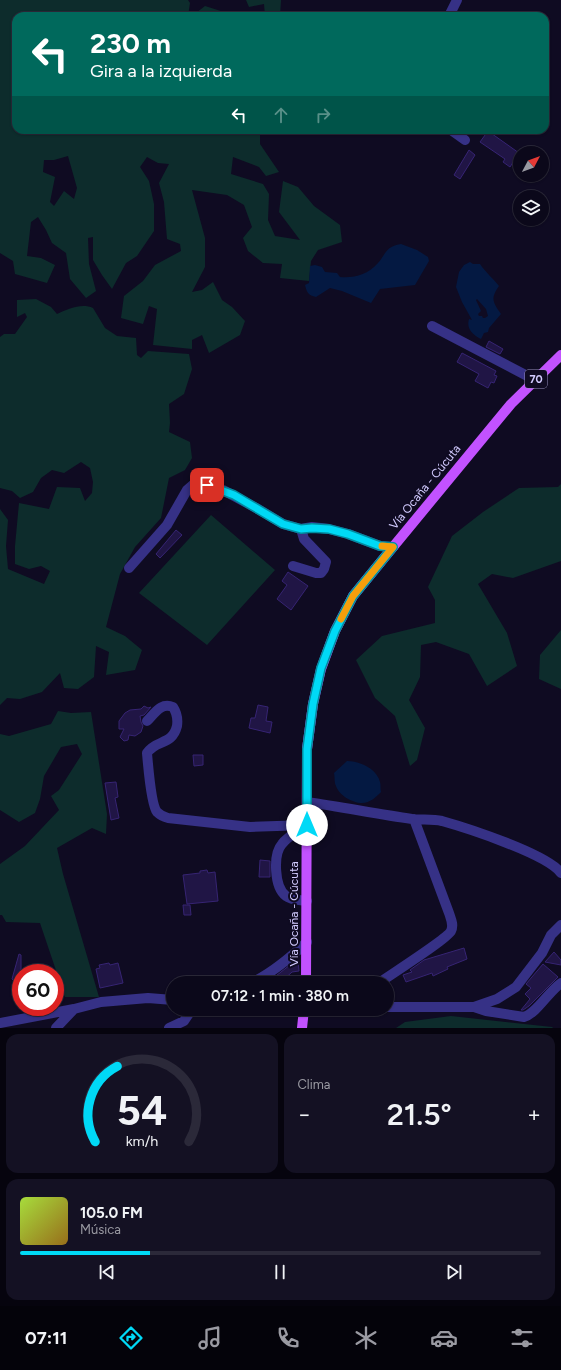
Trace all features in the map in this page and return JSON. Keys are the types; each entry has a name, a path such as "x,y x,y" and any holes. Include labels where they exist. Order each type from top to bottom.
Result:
{"main road":[{"name":"Vía Ocaña - Cúcuta","path":"306,976 307,749 313,704 321,668 335,631 353,596 393,547 511,404 561,355"},
{"path":"302,1028 303,1016"}],"street":[{"path":"451,12 457,0"},
{"path":"456,134 465,140"},
{"path":"432,326 535,380"},
{"path":"129,568 167,525 187,490 195,483 223,490 283,524 301,529 329,529 348,534 380,546 393,547"},
{"path":"293,566 316,573 323,571 326,565 326,562 304,539 301,529"},
{"path":"147,721 165,705 173,707 177,713 175,732 170,739 153,747 147,753 154,806 158,813 168,818 250,828 307,825"},
{"path":"307,802 414,819 441,821 504,842 541,858 558,869 561,873"},
{"path":"389,976 450,933 452,925 449,913 414,819"},
{"path":"307,825 282,844 277,858 276,876 279,886 285,895 291,898 307,901"},
{"path":"474,1007 497,999 516,987 542,953 552,935 561,926"},
{"path":"264,976 285,961 307,942"},
{"path":"394,1007 474,1007 486,1011 524,1017 534,1011 561,983"},
{"path":"0,1023 74,1009 101,1002 136,998 166,999"},
{"path":"56,1028 74,1009"},
{"path":"169,1028 184,1021 187,1016"}],"green space":[{"path":"0,0 188,0 190,3 189,12 12,12 12,134 260,134 260,144 279,172 266,176 259,167 233,157 231,174 263,184 269,194 268,220 275,236 300,240 279,212 283,181 298,187 314,206 340,225 342,242 318,250 311,261 309,281 280,278 282,264 263,263 248,251 243,238 252,227 244,205 227,195 192,190 205,238 205,267 192,292 202,290 213,282 222,300 232,307 245,321 240,335 209,353 202,335 192,340 192,349 153,345 157,309 149,306 143,324 121,318 124,296 143,281 155,265 181,251 180,244 167,239 164,202 159,183 169,164 158,163 147,157 140,167 149,181 154,204 154,231 137,256 126,263 112,289 93,260 93,237 88,238 89,264 96,291 86,298 70,279 66,253 52,243 38,217 31,222 27,256 41,258 55,265 47,283 15,274 13,261 0,253","holes":["68,156 77,188 74,199 64,191 54,206 50,202 55,177 43,172 44,160 54,160"]},
{"path":"246,0 281,0 280,12 265,12 264,4 249,7"},
{"path":"205,6 224,12 197,12"},
{"path":"36,299 51,307 57,314 80,306 93,308 105,328 117,336 136,338 137,355 141,358 148,351 189,354 192,369 184,394 169,404 169,432 190,442 192,458 185,470 169,478 161,518 135,547 120,574 106,627 125,636 142,650 135,670 106,675 109,652 96,646 94,677 78,689 64,688 60,673 42,692 20,699 7,698 0,705 0,509 8,520 6,546 8,569 44,584 50,571 41,566 29,569 15,564 19,503 49,509 57,487 80,488 85,501 92,493 93,482 90,468 81,462 64,473 52,470 41,478 33,492 20,498 12,491 0,488 0,337 4,334 15,334 27,317 25,313 17,317 17,300"},
{"path":"561,484 561,561 513,578 492,574 478,584 507,633 517,666 487,686 469,654 436,642 421,645 420,677 409,700 425,728 417,760 410,766 395,716 375,698 356,660 382,636 435,623 435,600 428,587 452,536 483,512 519,488 558,487"},
{"path":"211,515 275,570 207,645 139,593"},
{"path":"561,630 561,689 539,679 540,655"},
{"path":"58,711 71,713 91,712 107,814 106,834 92,828 57,848 63,874 99,997 65,997 64,964 54,964 40,923 6,922 2,915 0,915 0,864 25,846 59,810 51,796 59,790 82,754 77,744 61,747 44,776 40,799 35,813 19,822 0,810 0,734 9,736 51,724"},
{"path":"451,1016 553,1028 396,1028 405,1022"}],"water":[{"path":"401,244 417,250 428,257 429,261 415,285 380,289 371,303 342,291 330,288 316,297 307,292 305,285 309,283 310,266 315,265 322,267 325,272 337,273 340,277 356,276 370,270 378,263 389,249"},
{"path":"470,262 473,264 480,264 499,286 494,294 494,300 501,314 489,328 488,332 484,333 481,339 475,336 469,329 469,319 472,320 456,287 459,272 464,265","holes":["477,299 486,309 488,316 485,318 479,316 478,314 481,311 476,300"]},
{"path":"347,761 362,764 372,770 378,777 381,792 368,802 354,802 346,798 338,789 335,783 334,773"}],"building":[{"path":"486,134 492,134 513,149 513,162 510,167 503,162 505,159 480,142"},
{"path":"469,150 475,155 460,179 454,175"},
{"path":"489,341 503,349 500,354 486,347"},
{"path":"462,353 496,371 494,375 497,376 494,383 491,382 488,388 475,381 479,374 457,362"},
{"path":"176,530 182,535 160,558 156,554"},
{"path":"288,572 308,586 291,610 277,599 287,585 282,581"},
{"path":"258,705 268,707 266,721 272,722 270,733 249,728 251,718 255,718"},
{"path":"144,706 148,708 151,707 144,715 140,716 143,726 141,732 135,736 129,735 128,740 124,741 120,737 124,729 119,729 119,721 125,713 130,710 141,709"},
{"path":"193,755 203,755 203,765 194,766"},
{"path":"116,782 118,797 115,798 119,818 111,820 105,783"},
{"path":"260,860 270,861 270,877 259,877"},
{"path":"207,870 208,873 215,872 218,901 187,904 183,875 200,873 200,871"},
{"path":"183,905 190,905 191,915 184,915"},
{"path":"464,948 467,959 447,967 448,969 433,976 432,973 406,982 403,975 412,972 410,970 424,960"},
{"path":"554,952 561,960 561,965 545,962"},
{"path":"19,954 21,955 21,964 16,964"},
{"path":"295,961 298,961 299,971 292,972 288,976 276,976"},
{"path":"109,963 110,965 118,963 123,983 100,988 96,969 100,968 99,965"},
{"path":"543,964 558,977 529,1006 521,1010 530,999 525,994 531,988 526,984"}],"slow traffic":[{"path":"341,619 353,596 393,547 382,546"}],"route":[{"path":"207,485 234,495 283,524 301,529 329,529 348,534 380,546 393,547 353,596 335,631 321,668 313,704 307,749 307,825"}]}
